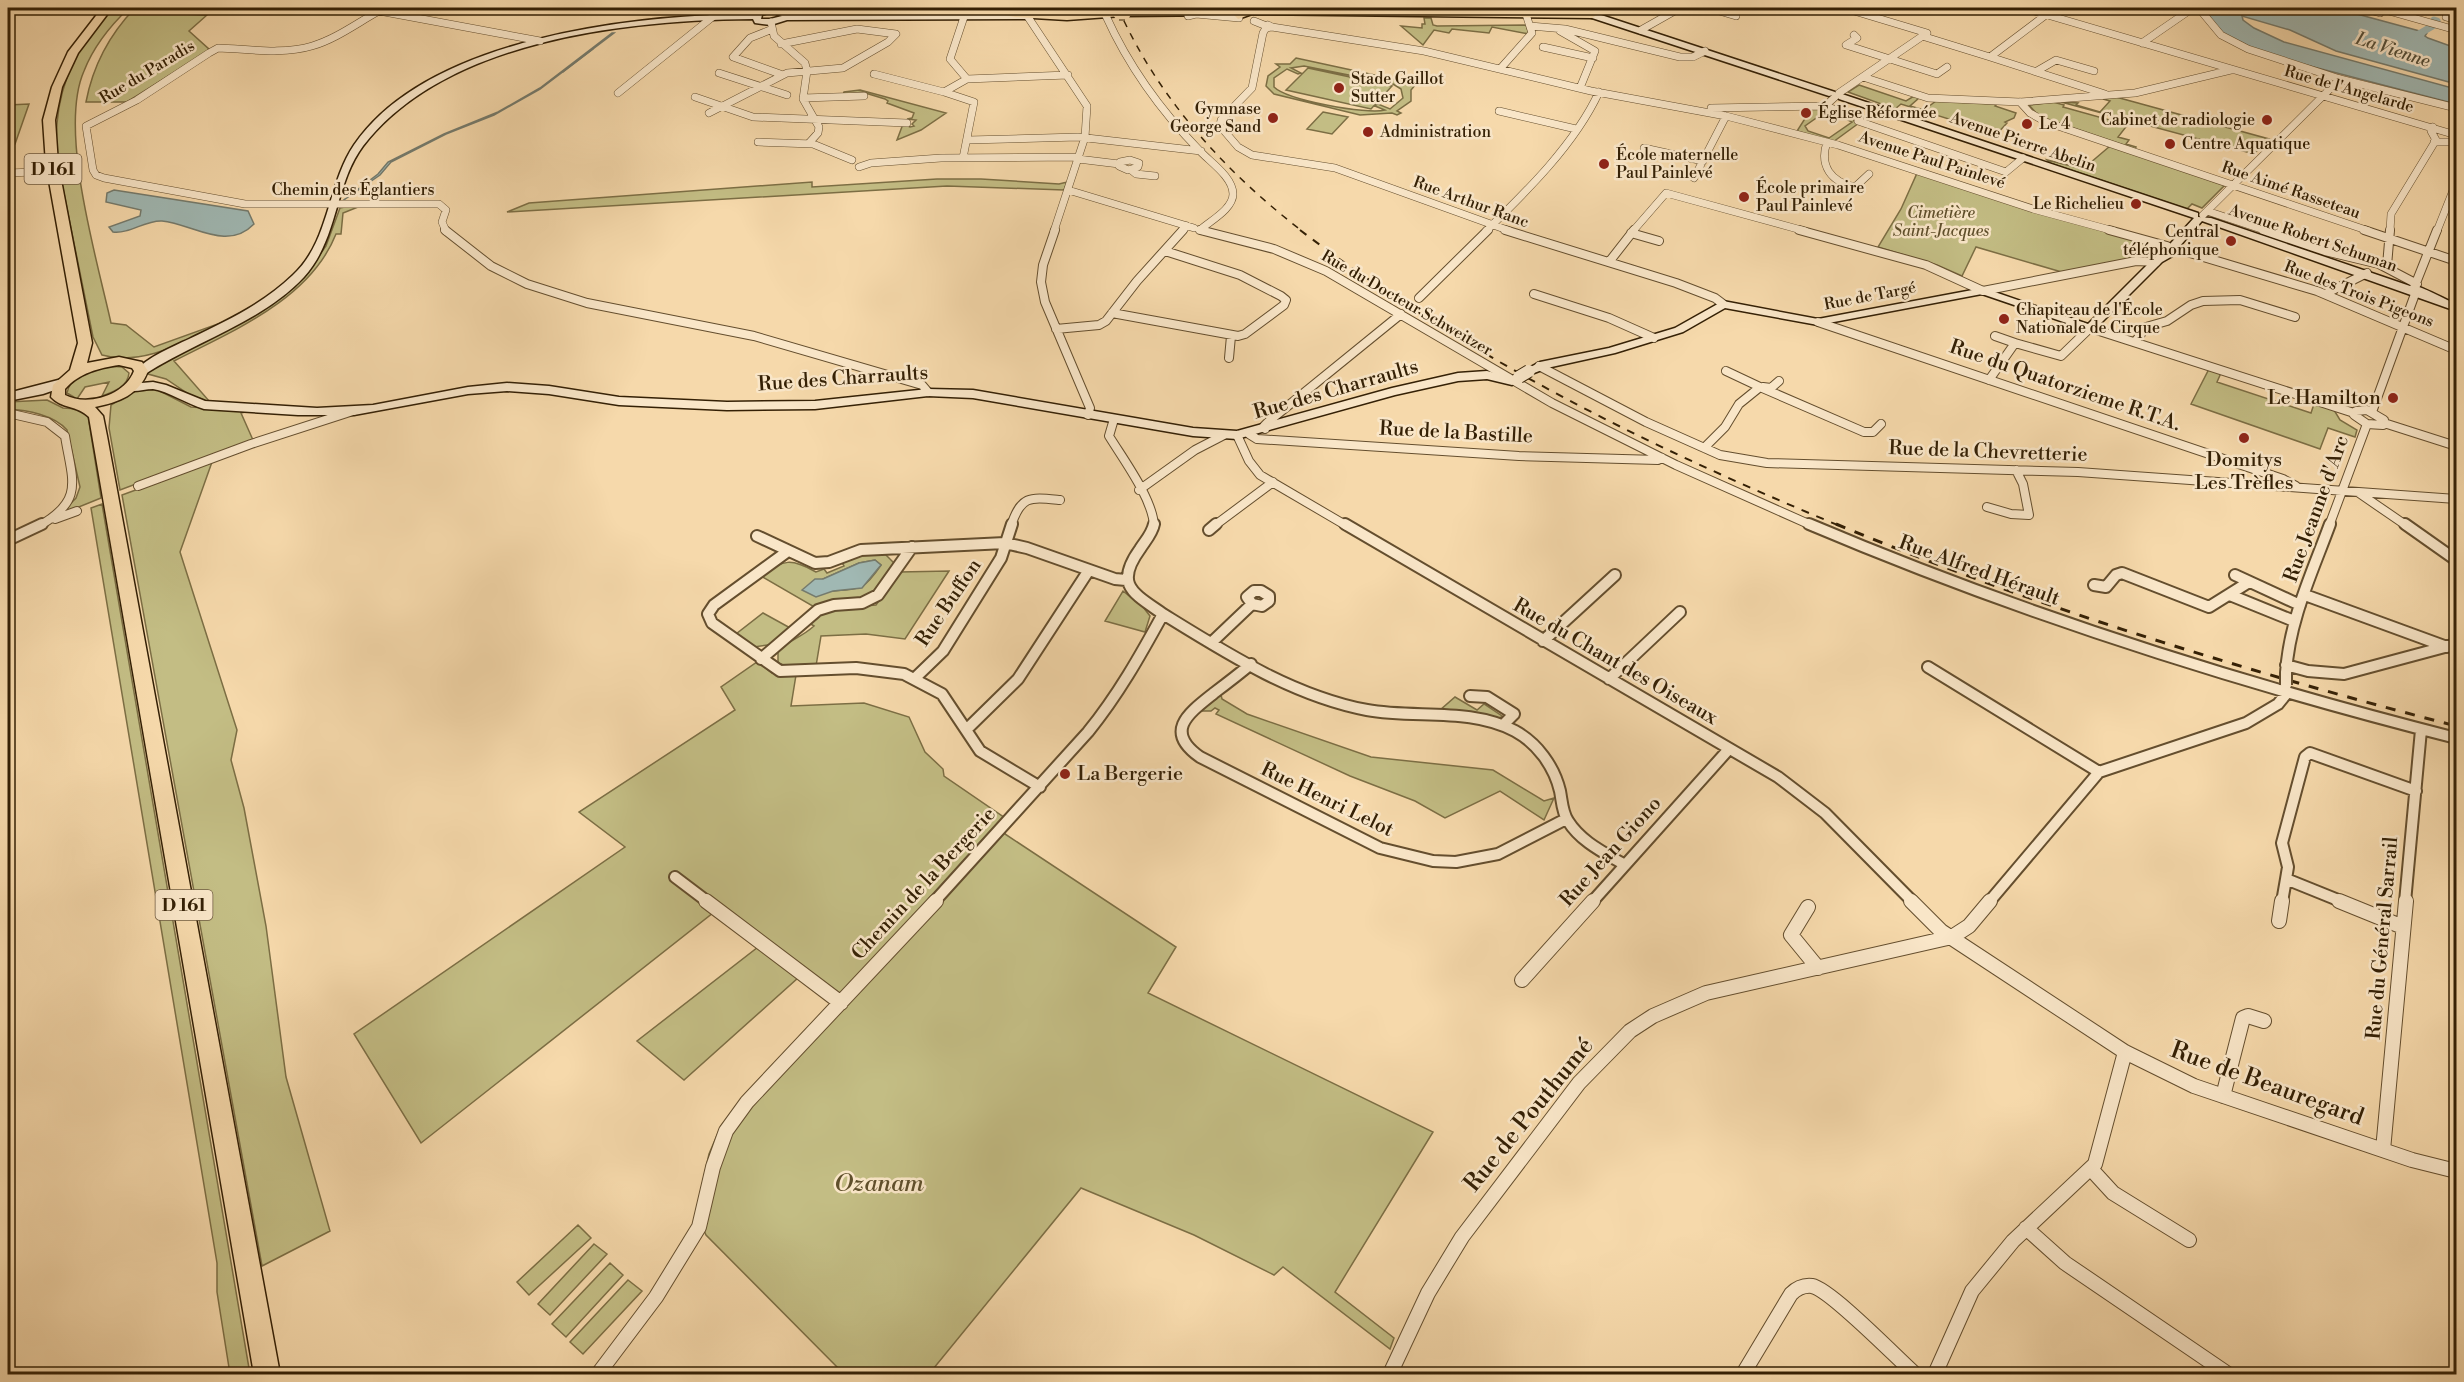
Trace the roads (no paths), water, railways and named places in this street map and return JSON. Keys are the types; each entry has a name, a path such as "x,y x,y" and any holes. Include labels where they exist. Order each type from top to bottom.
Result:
{"main road":[{"name":"D 161","path":"75,373 80,364 85,343 52,164 49,120 57,87 73,52 106,8"},
{"path":"980,8 1030,16 1223,12 1264,17 1525,10 1590,12"},
{"path":"85,343 93,356 107,362 135,375 116,396 84,404 72,404 58,397 57,393 62,382 75,373 107,362"},
{"name":"D 161","path":"100,436 106,406 116,396"},
{"name":"D 161","path":"84,404 96,416 100,436 267,1374"}],"street":[{"path":"363,8 540,41"},
{"path":"967,79 950,59 967,17 978,12 980,8"},
{"path":"1022,8 1030,16 1034,27 1087,106 1085,137 1042,274 1045,302 1090,408 1088,415"},
{"path":"1644,30 1680,8"},
{"path":"1709,8 1736,16"},
{"path":"1844,8 1993,55 2108,95"},
{"name":"Rue de l'Angelarde","path":"2024,8 2039,9 2047,14 2142,43 2457,135"},
{"path":"2142,43 2193,8 2201,11 2216,30 2248,49 2340,79 2457,108"},
{"path":"2363,8 2440,26 2455,25"},
{"path":"2441,8 2457,12"},
{"name":"Rue du Paradis","path":"86,126 136,100 218,48 294,50 308,48 327,40 379,10"},
{"path":"135,375 253,312 298,277 323,244 353,154 370,131 415,95 448,76 494,56 540,41 628,22 715,15 756,16 773,10 783,11 786,17"},
{"path":"1500,69 1531,35 1525,10"},
{"name":"Avenue Pierre Abelin","path":"1590,12 2202,216"},
{"path":"1993,55 2047,14"},
{"path":"618,93 715,15"},
{"path":"1188,16 1240,15"},
{"path":"756,16 758,21 771,26 781,44 801,57 807,70 803,98 819,128 818,133 809,143"},
{"path":"783,75 733,57 750,38 786,17 1030,16"},
{"path":"1106,16 1122,51 1143,83 1220,171 1232,189 1233,198 1200,230"},
{"name":"Avenue Paul Painlevé","path":"1264,17 1424,51 1580,88 1598,96 1726,116 1827,142 2033,209 2173,248"},
{"name":"Rue Arthur Ranc","path":"1264,17 1252,88 1221,120 1220,126 1238,147 1252,155 1330,166 1493,226 1676,283 1715,298 1723,304"},
{"path":"2446,17 2455,25"},
{"path":"1530,26 1558,29 1680,57 1693,57 1705,51"},
{"path":"709,113 783,75 807,70 843,68 888,42 896,34 857,29 781,44"},
{"path":"1558,29 1595,51 1580,88"},
{"path":"1825,106 1837,95 1924,34"},
{"path":"1854,35 1857,38 1846,45 1937,74 1947,67"},
{"path":"1543,47 1593,58"},
{"path":"2037,71 2056,60 2094,71"},
{"path":"1863,77 1928,98 2020,102 2135,93 2234,69"},
{"path":"719,73 787,94"},
{"path":"874,74 974,102 963,158"},
{"path":"944,92 967,79 1068,75"},
{"path":"1995,336 2061,356 2173,248 2233,184 2340,79"},
{"path":"803,98 864,96"},
{"path":"1419,298 1538,180 1598,96"},
{"path":"695,97 753,117 907,123"},
{"name":"Rue Aimé Rasseteau","path":"2020,102 2030,114 2046,122 2457,261"},
{"path":"1705,111 1714,108 1825,106 1860,117 1857,120 2006,172 2023,158"},
{"path":"1499,111 1576,129"},
{"path":"1694,178 1726,116"},
{"name":"Chemin des Églantiers","path":"86,126 93,170 96,175 104,178 245,204 335,205 430,202 445,207 442,228 446,232 491,266 527,284 587,303 754,336 922,385 928,392"},
{"path":"2433,128 2431,132 2435,141"},
{"path":"968,140 1085,137 1148,152 1201,151"},
{"path":"2435,141 2457,142"},
{"path":"2387,266 2391,214 2435,141"},
{"path":"758,142 809,143 852,160"},
{"path":"1827,142 1825,147 1827,171 1834,180 1855,186 1869,174"},
{"path":"1644,148 1650,153 1703,161"},
{"path":"1119,164 1122,169 1131,170 1138,167 1137,162 1148,152"},
{"path":"859,167 871,163 963,158 1079,158 1119,164 1127,160 1137,162"},
{"path":"1131,170 1136,174 1155,176"},
{"path":"8,173 34,172"},
{"path":"2372,412 2457,183"},
{"path":"1609,262 1666,193 1926,265 1983,291 2090,328 2354,413 2362,410 2372,412 2380,416 2384,423"},
{"name":"Rue du Docteur Schweitzer","path":"1067,195 1108,201 1297,257 1401,314 1486,372"},
{"path":"2202,216 2387,266 2416,290"},
{"name":"Avenue Robert Schuman","path":"2202,216 2416,290 2457,308"},
{"path":"1056,329 1099,325 1106,321 1187,226"},
{"path":"1631,233 1659,241"},
{"name":"Rue des Trois Pigeons","path":"2173,248 2325,294 2457,350"},
{"path":"1112,313 1231,336 1245,334 1284,305 1286,300 1240,275 1165,251"},
{"name":"Rue de Targé","path":"1723,304 1818,322 2136,261 2156,262"},
{"path":"2325,294 2367,273"},
{"path":"1534,294 1609,318 1654,338"},
{"path":"2135,342 2146,327 2167,321 2191,305 2204,301 2240,300 2295,317"},
{"path":"1525,374 1678,330 1723,304"},
{"path":"1265,429 1264,426 1268,422 1401,314"},
{"name":"Rue du Quatorzieme R.T.A.","path":"1818,322 2283,478 2298,488"},
{"path":"1229,358 1231,336"},
{"path":"1989,380 2015,343"},
{"path":"1726,371 1864,432 1873,432 1881,424"},
{"name":"Rue des Charraults","path":"135,375 204,405 353,411 446,394 504,387 535,388 641,402 775,406 813,405 928,392 973,394 1088,415 1246,438 1265,429 1392,392 1486,372 1525,374"},
{"name":"Rue de la Chevretterie","path":"1525,374 1646,422 1720,455 1767,463 2078,472 2457,499"},
{"name":"Rue Alfred Hérault","path":"1525,374 1662,458 1812,526 1964,586 2081,628 2421,730 2457,738"},
{"path":"1704,448 1725,427 1739,404 1760,387 1771,388 1779,381"},
{"path":"8,398 39,391 62,382"},
{"path":"8,398 58,397"},
{"path":"138,486 251,444 353,411"},
{"path":"8,413 25,414 51,424 65,436 74,489 66,506 42,524"},
{"path":"2354,413 2358,420 2367,424 2377,426 2384,423 2457,446"},
{"path":"1114,419 1109,436 1152,517 1153,528 1126,570 1126,580 1138,596 1211,643 1304,691 1354,707 1392,714 1479,720 1503,725 1527,739 1548,760 1555,774 1566,819 1584,838 1625,865"},
{"name":"Rue Jeanne d'Arc","path":"2287,689 2286,669 2294,621 2367,424"},
{"path":"1139,490 1195,450 1224,435"},
{"name":"Rue de la Bastille","path":"1246,438 1509,455 1658,460 1662,458"},
{"name":"Rue du Chant des Oiseaux","path":"1246,438 1247,461 1252,469 1778,777 1813,802 1928,920 1952,937"},
{"path":"1987,507 2011,514 2029,515 2024,484 2016,470"},
{"path":"1209,530 1273,482"},
{"path":"2359,493 2457,560"},
{"name":"Rue Buffon","path":"914,679 943,651 1001,558 1020,504 1032,499 1060,500"},
{"path":"8,540 77,511"},
{"path":"757,536 809,562 822,564 855,551 1005,543 1027,548 1115,579 1126,580"},
{"path":"761,659 818,610 834,604 862,603 878,595 912,547"},
{"path":"788,550 714,605 708,614 712,623 774,668 788,672 856,668 904,674 942,694 980,751 1040,787"},
{"path":"966,730 1018,679 1089,570"},
{"path":"2094,585 2106,587 2116,575 2122,573 2206,606 2213,606 2249,582"},
{"path":"1543,641 1615,575"},
{"name":"Rue Jeanne d'Arc","path":"2235,575 2300,605"},
{"path":"2229,595 2294,621"},
{"path":"2305,595 2453,647"},
{"path":"1211,643 1252,604"},
{"path":"1609,679 1680,612"},
{"name":"Chemin de la Bergerie","path":"597,1374 656,1297 699,1227 713,1167 726,1131 747,1101 1040,787 1111,704 1163,614"},
{"path":"2286,669 2344,674 2453,647"},
{"name":"Rue Henri Lelot","path":"1251,664 1188,714 1182,723 1180,733 1183,743 1200,757 1380,848 1399,855 1440,862 1478,860 1515,849 1566,819"},
{"path":"1928,667 2099,772"},
{"path":"1952,937 1969,926 2099,772 2246,723 2278,704 2287,689"},
{"path":"1470,696 1487,697 1514,714 1503,725"},
{"name":"Rue du Général Sarrail","path":"2382,1150 2421,730"},
{"name":"Rue Jean Giono","path":"1522,980 1729,749"},
{"path":"2279,921 2288,867 2282,843 2302,763 2310,753 2416,791"},
{"path":"675,877 840,1003"},
{"path":"2286,879 2403,927"},
{"path":"1808,907 1791,935 1818,968"},
{"name":"Rue de Pouthumé","path":"1390,1374 1428,1293 1462,1238 1579,1083 1619,1040 1653,1016 1706,993 1932,944 1952,937"},
{"name":"Rue de Beauregard","path":"1952,937 2125,1052 2186,1082 2382,1150 2457,1171"},
{"path":"2223,1096 2243,1018 2248,1016 2265,1021"},
{"path":"1935,1374 1968,1299 2026,1228 2091,1169 2100,1152 2125,1052"},
{"path":"2091,1169 2113,1193 2188,1240"},
{"path":"2026,1228 2065,1263 2228,1374"},
{"path":"1743,1374 1791,1294 1796,1288 1805,1285 1816,1287 1827,1293 1915,1374"}],"water":[{"name":"La Vienne","path":"2206,8 2341,8 2427,33 2425,36 2428,38 2456,48 2456,84 2336,51 2290,30 2242,16 2243,20 2254,28 2284,42 2456,89 2456,104 2264,54 2218,31 2205,12 2210,12"},
{"path":"614,33 540,89 494,115 446,134 391,162 380,175 341,202 378,174 388,162 444,134 498,112 540,88"},
{"path":"114,190 248,211 254,224 244,232 233,236 210,234 162,221 113,232 109,227 140,216 141,210 106,202 107,193"},
{"path":"875,560 881,565 862,588 833,591 816,597 802,590 815,579 823,579 859,563"}],"waterway":[{"name":"La Vienne","path":"2412,38 2436,24 2437,21 2434,20"},
{"path":"563,72 593,49"}],"railway":[{"path":"1118,8 1153,72 1196,131 1246,184 1302,231"},
{"path":"1300,230 1428,319 1560,396 1697,464 1840,526"},
{"path":"1836,524 1988,583 2143,636 2299,683 2456,726"}],"place":[{"name":"Stade Gaillot Sutter","path":"1339,88"},
{"name":"Église Réformée","path":"1806,113"},
{"name":"Gymnase George Sand","path":"1273,118"},
{"name":"Cabinet de radiologie","path":"2267,120"},
{"name":"Le 4","path":"2027,124"},
{"name":"Administration","path":"1368,132"},
{"name":"Centre Aquatique","path":"2170,144"},
{"name":"École maternelle Paul Painlevé","path":"1604,164"},
{"name":"École primaire Paul Painlevé","path":"1744,197"},
{"name":"Le Richelieu","path":"2136,204"},
{"name":"Central téléphonique","path":"2231,241"},
{"name":"Chapiteau de l'École Nationale de Cirque","path":"2004,319"},
{"name":"Le Hamilton","path":"2393,398"},
{"name":"Domitys Les Trèfles","path":"2244,438"},
{"name":"La Bergerie","path":"1065,774"}],"park label":[{"name":"Cimetière Saint-Jacques","path":"1941,222"},
{"name":"Ozanam","path":"879,1184"}]}
